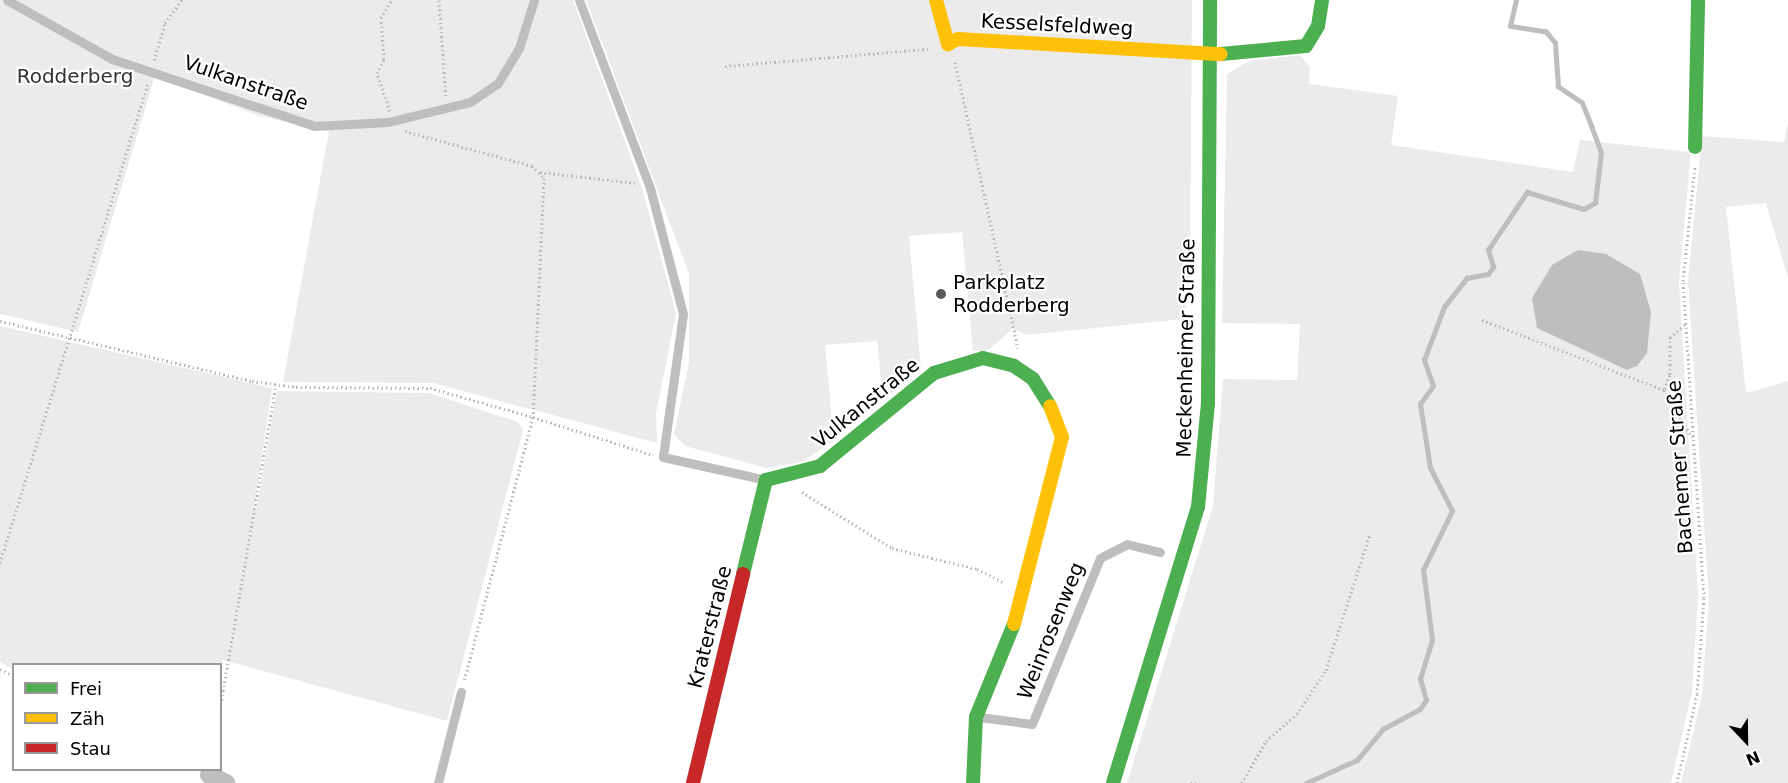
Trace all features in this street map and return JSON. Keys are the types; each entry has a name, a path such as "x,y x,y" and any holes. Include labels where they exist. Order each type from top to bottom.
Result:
{"street":[{"path":"936,0 948,44"},
{"name":"Meckenheimer Straße","path":"1113,783 1198,507 1208,403 1210,0"},
{"name":"Kesselsfeldweg","path":"948,44 958,39 1211,54 1283,52 1306,46 1318,26 1322,0"},
{"path":"1695,147 1698,0"},
{"name":"Vulkanstraße","path":"766,480 820,466 948,365 983,358 1014,366 1046,395 1062,437 1013,627 976,717 974,783"},
{"name":"Kraterstraße","path":"693,783 766,480"},
{"path":"208,779 226,783"}],"lane":[{"name":"Vulkanstraße","path":"7,0 112,59 152,70 314,126 388,122 448,110 498,83 519,48 534,0"},
{"path":"579,0 650,188 682,314 663,458"},
{"name":"Vulkanstraße","path":"663,458 766,480"},
{"name":"Weinrosenweg","path":"976,717 1032,724 1100,558 1127,544 1160,552"},
{"path":"438,783 461,692"}],"path":[{"path":"0,563 71,338 165,23 182,0"},
{"path":"392,0 381,18 384,58 377,73 391,113 388,122 539,172 650,188"},
{"path":"439,0 448,110"},
{"path":"725,66 948,44 1019,342 1014,366"},
{"name":"Bachemer Straße","path":"1677,783 1697,694 1704,598 1683,281 1694,212 1695,147"},
{"path":"461,692 533,417 544,178 539,172"},
{"path":"1482,320 1664,390 1692,438"},
{"path":"0,321 276,385 430,388 533,417 663,458"},
{"path":"1664,390 1670,375 1670,338 1685,325"},
{"path":"222,697 276,385"},
{"path":"781,476 892,548 993,577"},
{"path":"1242,783 1266,741 1297,714 1326,670 1370,534"},
{"path":"1190,783 1198,783"}],"green space":[{"name":"Rodderberg","path":"0,0 573,0 642,188 676,313 656,413 657,443 433,383 283,382 329,131 259,116 155,76 78,332 0,314"},
{"path":"586,0 1192,0 1190,278 1184,319 1026,335 1013,328 989,350 973,351 962,232 909,236 921,368 883,400 877,341 825,345 834,441 802,462 767,468 685,446 674,434 689,363 689,274"},
{"path":"1300,55 1310,67 1309,84 1398,96 1391,145 1573,172 1580,140 1691,152 1679,281 1698,596 1692,692 1671,783 1127,783 1213,506 1223,379 1297,380 1300,324 1222,323 1227,74 1249,61"},
{"path":"1788,123 1788,278 1766,203 1726,207 1746,393 1788,381 1788,783 1681,783 1702,695 1709,599 1688,281 1702,136 1784,142"},
{"path":"0,326 272,388 254,509 246,508 256,510 277,391 429,393 518,422 523,430 447,721 223,660 222,668 222,663 12,663 12,668 0,662"}],"shaded area":[{"path":"1578,250 1606,254 1640,274 1651,312 1647,353 1637,366 1627,370 1537,328 1532,298 1552,265"}],"waterway":[{"path":"1306,783 1357,760 1383,729 1420,709 1426,700 1420,679 1432,640 1423,570 1452,511 1430,468 1420,404 1433,386 1424,360 1444,307 1467,278 1488,274 1493,267 1488,250 1527,192 1584,209 1595,203 1601,153 1592,128 1582,103 1558,87 1555,43 1546,32 1510,26 1516,0"}],"traffic: fast":[{"path":"1113,783 1198,507 1208,403 1210,0"},
{"path":"1221,54 1306,46 1318,26 1322,0"},
{"path":"1695,147 1698,0"},
{"path":"743,574 766,480 820,466 934,373 983,358 1014,366 1033,379 1050,406"},
{"path":"973,783 976,717 1014,624"}],"traffic: slow":[{"path":"936,0 948,44 958,39 1221,54"},
{"path":"1014,624 1062,437 1050,406"}],"traffic: jam":[{"path":"693,783 743,574"}],"place":[{"name":"Parkplatz Rodderberg","path":"941,294"}]}
